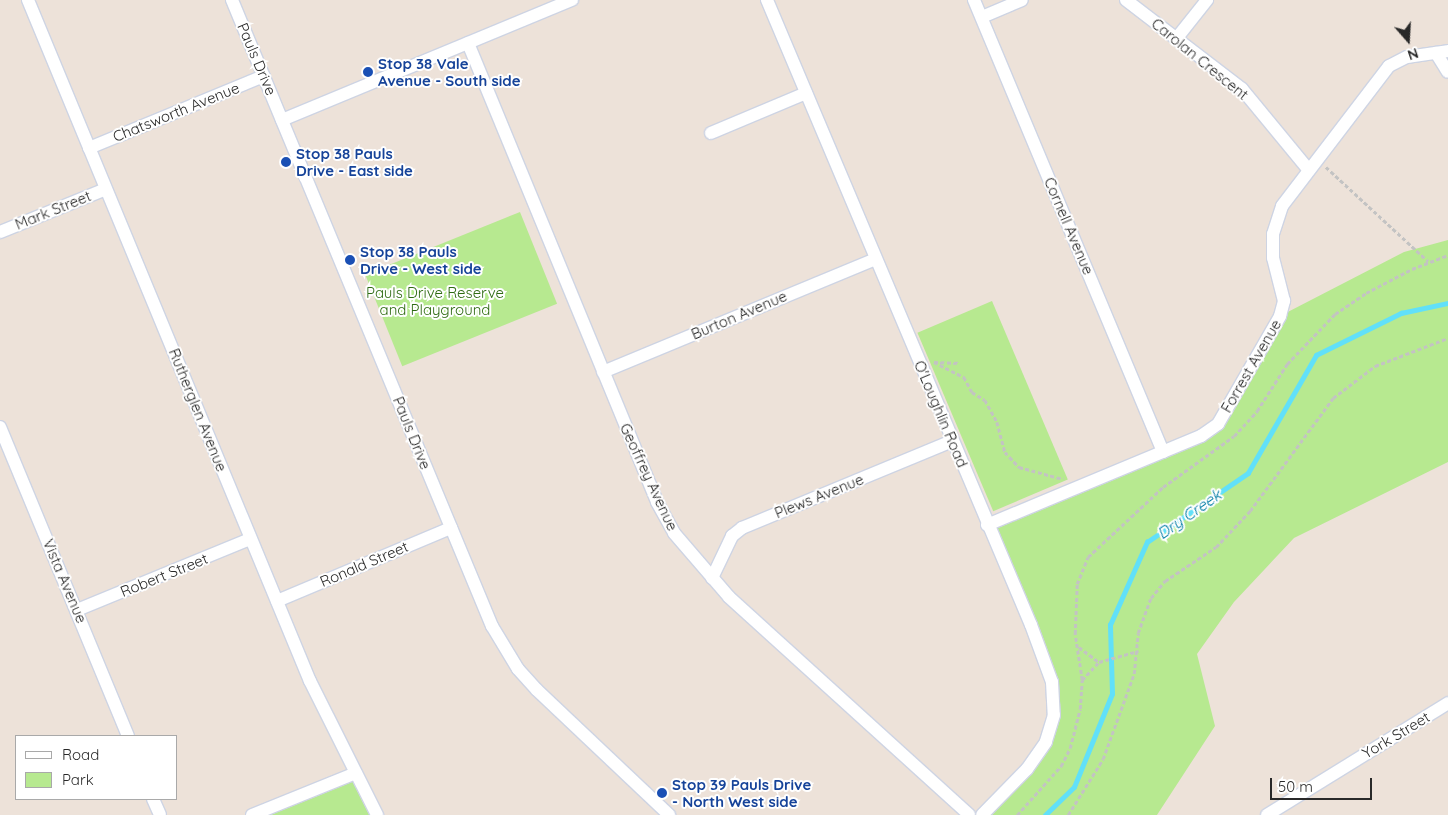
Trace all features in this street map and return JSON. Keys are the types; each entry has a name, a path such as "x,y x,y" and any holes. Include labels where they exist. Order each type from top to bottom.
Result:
{"street":[{"name":"Rutherglen Avenue","path":"28,0 310,681 377,815"},
{"name":"Pauls Drive","path":"232,0 492,626 518,669 669,815"},
{"path":"282,120 572,0"},
{"name":"O'Loughlin Road","path":"767,0 1048,668 1055,701 1052,724 1040,753 982,815"},
{"name":"Cornell Avenue","path":"974,0 1163,452"},
{"path":"982,17 1022,0"},
{"name":"Carolan Crescent","path":"1126,0 1245,92 1308,169"},
{"path":"1176,39 1207,0"},
{"name":"Geoffrey Avenue","path":"468,43 603,372 666,519 684,548 712,578 968,815"},
{"path":"1442,52 1448,72"},
{"name":"Forrest Avenue","path":"987,524 1201,436 1218,424 1277,323 1284,301 1273,258 1274,228 1282,206 1316,158 1389,66 1408,57 1442,52"},
{"name":"Chatsworth Avenue","path":"89,148 264,76"},
{"path":"711,133 806,93"},
{"name":"Mark Street","path":"0,232 106,189"},
{"name":"Burton Avenue","path":"603,372 876,259"},
{"name":"Vista Avenue","path":"1,433 77,610 128,735"},
{"name":"Plews Avenue","path":"712,578 732,536 742,528 952,441"},
{"name":"Ronald Street","path":"277,601 451,528"},
{"name":"Robert Street","path":"77,610 250,539"},
{"name":"York Street","path":"1267,815 1448,703"},
{"path":"252,815 356,773"},
{"path":"154,800 160,815"}],"path":[{"path":"1316,158 1428,261"},
{"path":"1017,815 1064,760 1080,709 1082,680 1079,647 1075,634 1077,584 1088,557 1163,487 1234,436 1257,411 1287,364 1335,314 1366,293 1428,261 1448,255"},
{"path":"1068,815 1103,758 1134,674 1138,651 1138,633 1151,598 1165,581 1216,547 1250,511 1333,398 1376,366 1448,338"},
{"path":"927,361 960,363"},
{"path":"932,362 964,376 972,392 985,400 997,422 1006,452 1019,467 1052,474 1068,482"},
{"path":"1079,647 1099,662"},
{"path":"1082,680 1099,662 1138,651"}],"green space":[{"name":"Pauls Drive Reserve and Playground","path":"520,212 557,304 402,366 365,275"},
{"path":"1448,240 1448,462 1294,538 1234,602 1197,654 1215,726 1157,815 982,815 1040,753 1054,690 987,525 1208,433 1280,316 1404,252"},
{"path":"992,301 1068,480 993,511 917,333"},
{"path":"356,773 377,815 252,815"}],"waterway":[{"name":"Dry Creek","path":"1045,815 1074,787 1112,694 1110,625 1147,542 1248,473 1316,355 1401,313 1448,303"}],"place":[{"name":"Stop 38 Vale Avenue - South side","path":"368,72"},
{"name":"Stop 38 Pauls Drive - East side","path":"286,162"},
{"name":"Stop 38 Pauls Drive - West side","path":"350,260"},
{"name":"Stop 39 Pauls Drive - North West side","path":"662,793"}]}
